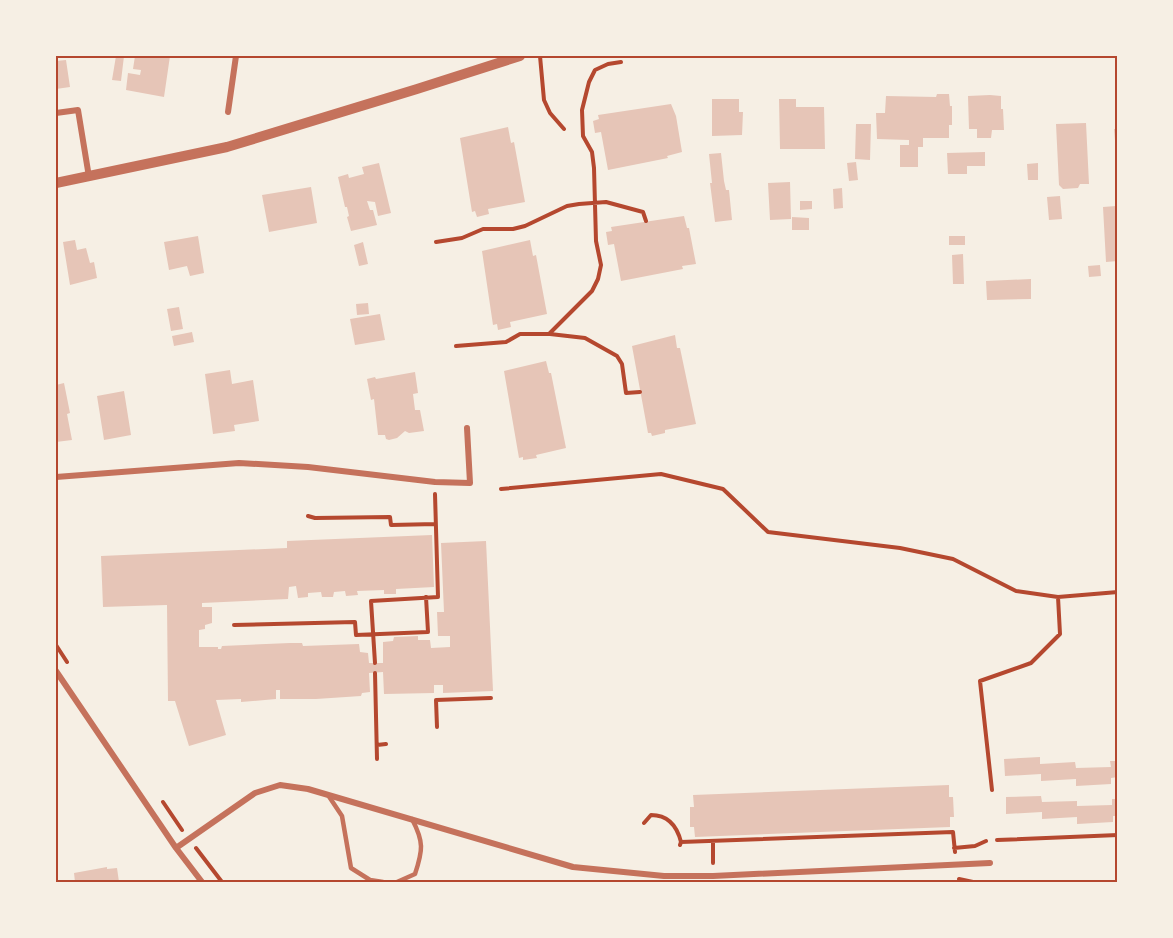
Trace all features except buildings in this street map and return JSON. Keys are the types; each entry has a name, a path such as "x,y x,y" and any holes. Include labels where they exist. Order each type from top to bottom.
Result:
{"street":[{"path":"228,112 236,56"},
{"path":"56,183 236,145 520,56"},
{"path":"56,113 78,110 89,177"},
{"path":"56,477 239,464 308,467 435,482 470,483 467,429"},
{"path":"56,671 176,848 202,882"},
{"path":"176,848 243,801 268,787 280,785 328,795 573,867 664,876 990,863"}],"lane":[{"path":"328,795 342,816 351,868 370,880 383,882"},
{"path":"397,882 415,874 422,853 421,836 411,819"}],"path":[{"path":"540,56 544,100 550,113 564,129"},
{"path":"549,334 592,291 598,279 601,265 596,241 592,152 583,135 582,110 589,82 595,70 608,64 621,62"},
{"path":"436,242 462,238 483,229 519,227 541,220 567,206 595,202 606,202 644,212 646,221"},
{"path":"456,346 506,342 520,334 585,338 617,357 622,364 626,393 640,392"},
{"path":"501,489 661,474 723,489 768,532 900,548 953,559 1016,591 1058,597 1118,592"},
{"path":"375,663 371,601 438,597 435,490"},
{"path":"308,516 315,518 390,517 391,525 436,524"},
{"path":"234,625 354,622 356,635 428,632 426,597"},
{"path":"992,790 980,681 1031,663 1060,634 1058,597"},
{"path":"56,645 70,666"},
{"path":"375,673 377,759"},
{"path":"437,727 436,700 491,698"},
{"path":"377,745 387,744"},
{"path":"644,823 651,814 658,815 676,826 681,843 953,832 955,850 975,846 986,840"},
{"path":"998,840 1118,835"},
{"path":"713,841 713,864"},
{"path":"206,861 222,882"},
{"path":"957,876 974,882"}]}
